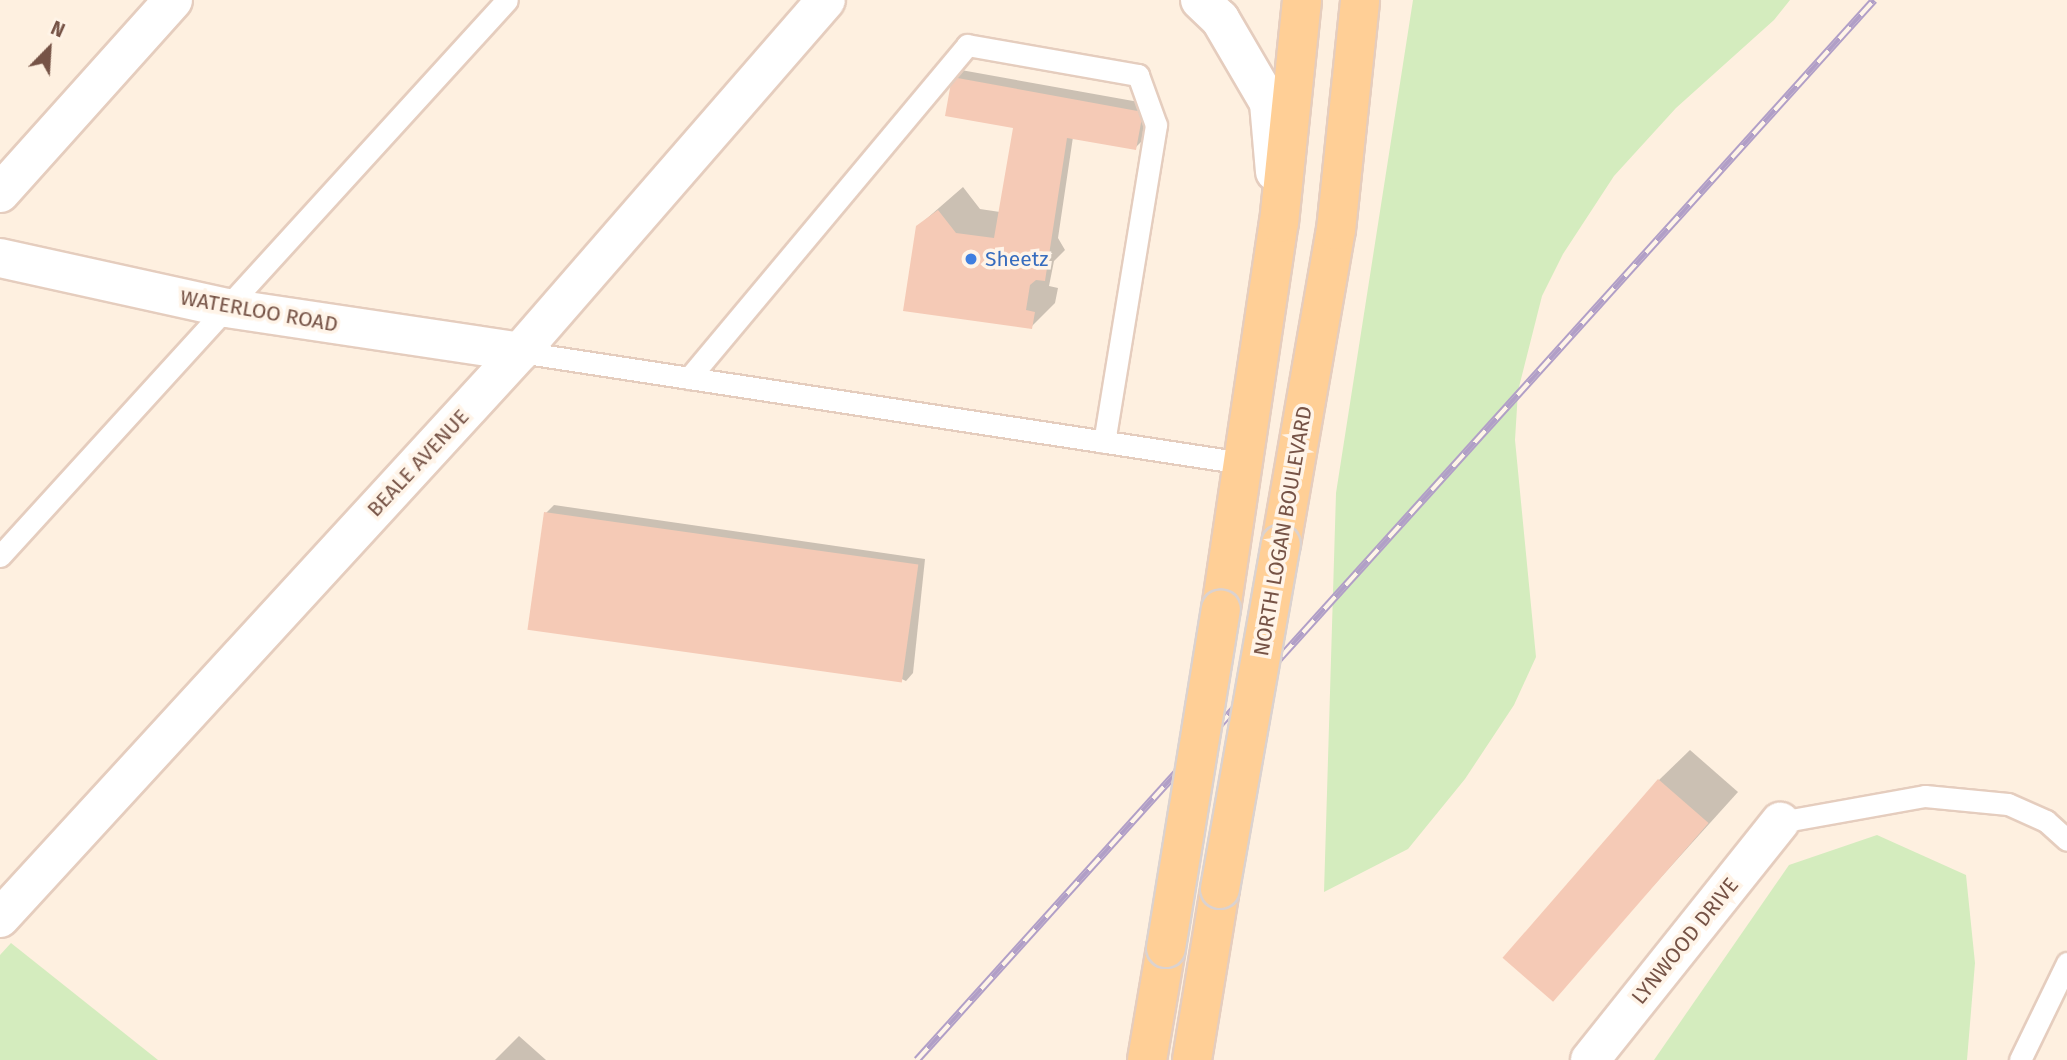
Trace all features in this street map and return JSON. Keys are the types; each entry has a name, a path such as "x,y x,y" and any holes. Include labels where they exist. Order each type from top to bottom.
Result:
{"main road":[{"path":"0,193 173,0"},
{"name":"BEALE AVENUE","path":"0,918 520,352 825,0"},
{"path":"1200,0 1220,19 1269,103 1279,223"},
{"path":"1147,1060 1221,609 1279,223 1302,0"},
{"name":"NORTH LOGAN BOULEVARD","path":"1192,1060 1336,230 1360,0"},
{"name":"WATERLOO ROAD","path":"0,258 227,309 520,352"},
{"name":"LYNWOOD DRIVE","path":"1590,1060 1780,822"}],"lane":[{"path":"0,556 507,0"},
{"path":"689,378 967,45 1138,75 1156,125 1104,442"},
{"path":"520,352 1243,463"},
{"path":"1780,822 1926,796 2008,804 2046,821 2067,840"},
{"path":"2020,1060 2067,963"}],"green space":[{"path":"1413,0 1790,0 1774,20 1676,108 1614,176 1563,254 1542,296 1518,391 1515,440 1536,657 1514,705 1465,779 1408,849 1324,892 1336,493"},
{"path":"1877,835 1966,875 1975,963 1967,1060 1654,1060 1789,865"},
{"path":"11,943 158,1060 0,1060 0,955"}],"building":[{"name":"Sheetz","path":"952,77 1143,112 1136,150 1067,138 1045,281 1036,280 1030,285 1026,310 1035,312 1032,329 903,311 916,226 938,210 956,233 994,238 1013,128 945,116"},
{"path":"544,512 918,565 902,682 527,630"},
{"path":"1658,779 1709,823 1553,1002 1503,958"}],"railway":[{"path":"917,1060 1874,0"}],"place":[{"name":"Sheetz","path":"971,259"}]}
